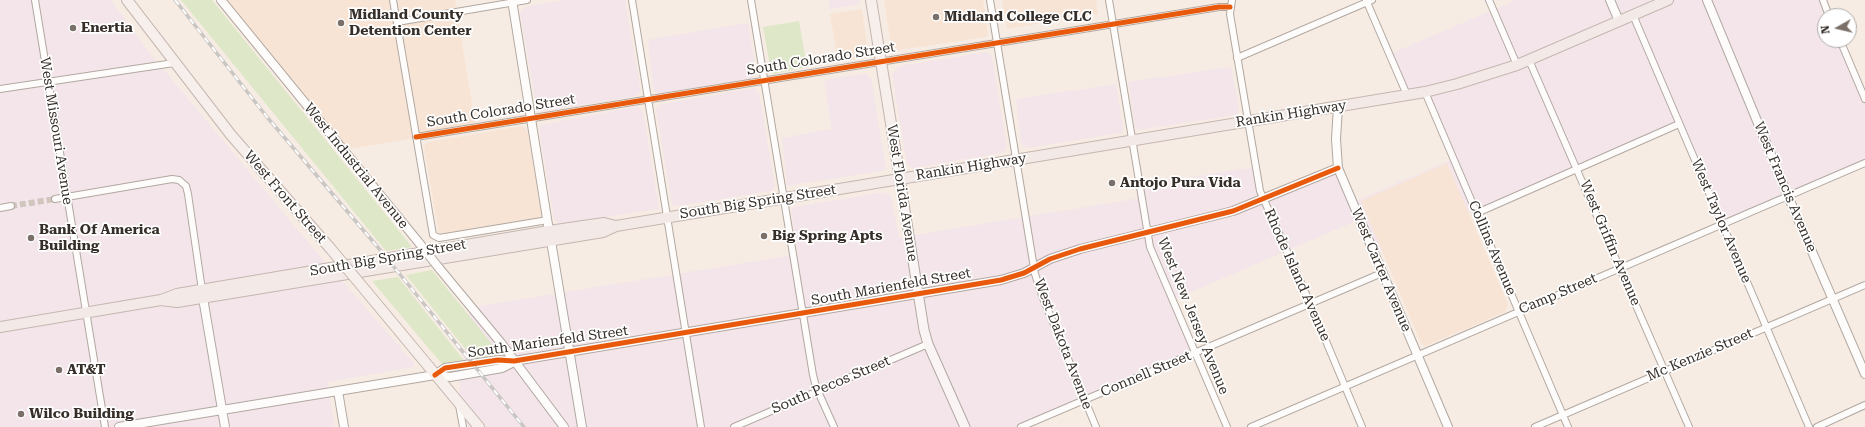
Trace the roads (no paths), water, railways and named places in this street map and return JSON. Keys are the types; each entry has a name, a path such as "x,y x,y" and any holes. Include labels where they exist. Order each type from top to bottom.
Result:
{"highway":[{"name":"Rankin Highway","path":"900,179 1424,92 1457,84 1529,60 1668,0"},
{"name":"South Big Spring Street","path":"0,327 162,300 177,302 202,294 550,236 604,223 616,226 900,179"}],"main road":[{"name":"West Front Street","path":"127,0 174,63 231,135 330,248 479,427"},
{"name":"West Florida Avenue","path":"871,0 924,330 928,344 965,427"}],"street":[{"name":"West Missouri Avenue","path":"35,0 106,427"},
{"name":"West Industrial Avenue","path":"221,0 420,244 564,427"},
{"path":"393,0 416,137"},
{"path":"396,22 512,1 527,0"},
{"path":"632,0 701,427"},
{"path":"751,0 813,375 818,391 834,427"},
{"name":"West Dakota Avenue","path":"990,0 1034,267 1043,298 1096,427"},
{"name":"West New Jersey Avenue","path":"1109,0 1146,232 1150,247 1226,427"},
{"name":"Rhode Island Avenue","path":"1232,0 1230,7 1237,58 1258,184 1362,427"},
{"path":"1489,0 1517,64"},
{"path":"1610,0 1619,22"},
{"name":"West Francis Avenue","path":"1707,0 1788,196 1865,374"},
{"path":"512,1 582,427"},
{"path":"1237,58 1368,1 1407,95"},
{"name":"South Colorado Street","path":"416,137 1112,24 1220,7 1230,7"},
{"name":"West Taylor Avenue","path":"1633,15 1809,427"},
{"path":"1843,48 1865,99"},
{"name":"West Griffin Avenue","path":"1529,60 1689,427"},
{"path":"0,88 174,63"},
{"name":"Collins Avenue","path":"1424,92 1568,427"},
{"name":"West Carter Avenue","path":"1338,107 1336,139 1338,168 1448,427"},
{"path":"1477,213 1679,124"},
{"name":"South Big Spring Street","path":"416,137 432,232 435,237 439,238 548,220"},
{"name":"Camp Street","path":"1251,427 1620,267 1865,163"},
{"name":"South Marienfeld Street","path":"119,427 435,375 450,376 502,368 514,362 570,352 918,295 1008,278 1057,256 1080,249 1217,216 1264,199 1338,168"},
{"path":"55,199 172,179 179,180 186,186 202,294 225,427"},
{"path":"0,208 10,206"},
{"name":"Connell Street","path":"1021,427 1382,273"},
{"name":"Mc Kenzie Street","path":"1535,427 1865,284"},
{"name":"South Pecos Street","path":"734,427 928,344"},
{"path":"338,391 344,427"},
{"path":"459,403 463,427"},
{"path":"1817,427 1865,405"}],"tunnel":[{"path":"11,206 55,199"}],"railway":[{"path":"175,0 267,117 381,251 524,427"}],"place":[{"name":"Midland College CLC","path":"936,17"},
{"name":"Midland County Detention Center","path":"341,23"},
{"name":"Enertia","path":"73,28"},
{"name":"Antojo Pura Vida","path":"1112,183"},
{"name":"Big Spring Apts","path":"764,236"},
{"name":"Bank Of America Building","path":"31,238"},
{"name":"AT&T","path":"59,370"},
{"name":"Wilco Building","path":"21,414"}]}
